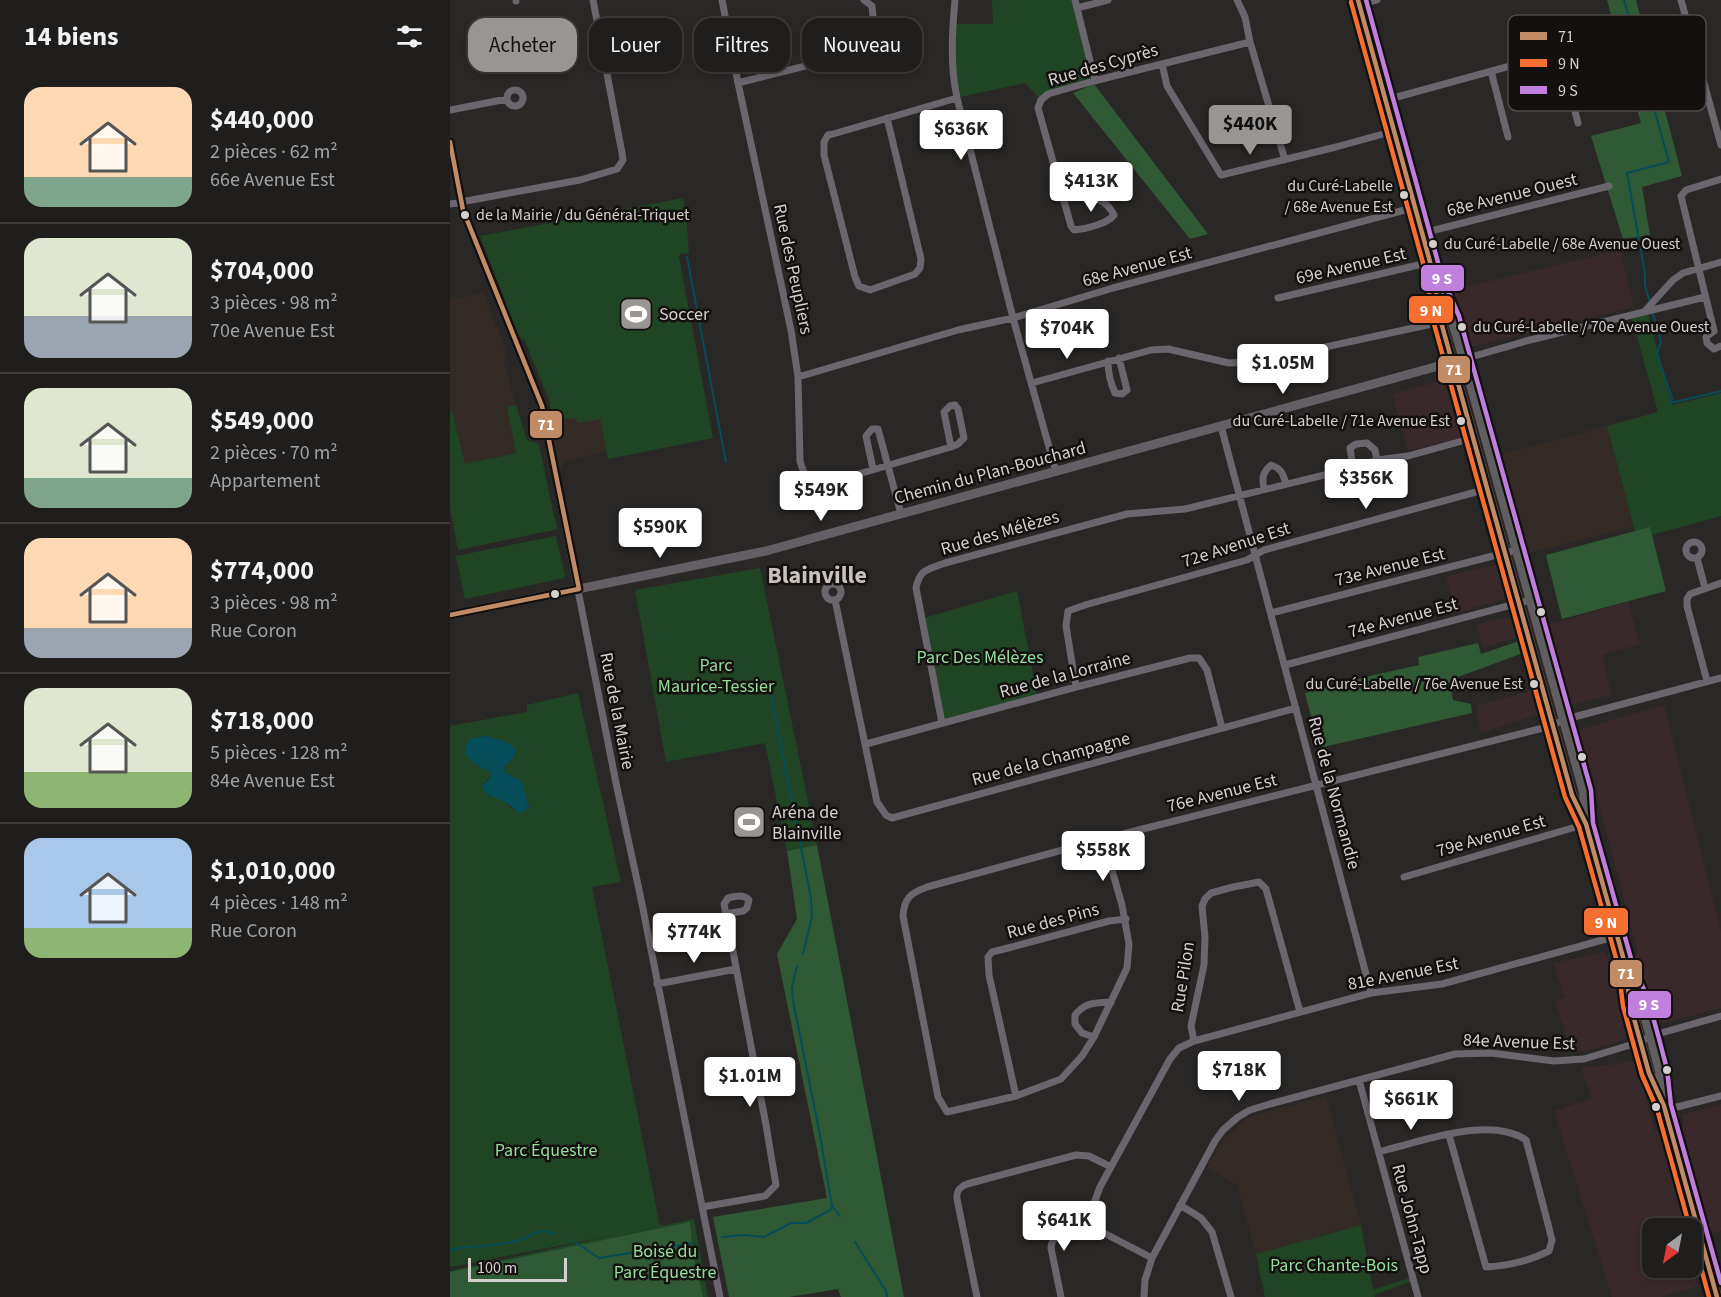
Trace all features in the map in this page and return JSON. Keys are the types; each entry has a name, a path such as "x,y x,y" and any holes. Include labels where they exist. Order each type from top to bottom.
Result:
{"main road":[{"path":"1359,2 1431,262 1438,311 1487,489 1530,600 1584,792 1586,824"},
{"path":"1435,280 1449,309 1464,359 1510,551 1518,603 1572,795 1586,824 1625,964 1641,1002 1660,1071 1665,1108"},
{"path":"1625,964 1630,1004 1648,1073 1665,1108 1715,1270 1717,1297"}],"street":[{"path":"450,204 580,180 618,169 623,160 622,153 593,0"},
{"name":"Rue des Peupliers","path":"722,0 791,330 798,377 802,470 816,483 831,482 951,447"},
{"path":"738,83 838,58 870,45 875,37 873,13 872,6 864,0"},
{"path":"954,0 951,38 957,98 1013,318 1056,472"},
{"path":"1075,0 1095,81"},
{"path":"1077,8 1108,0"},
{"path":"1238,0 1245,17 1250,42 1285,160"},
{"path":"1359,2 1377,0"},
{"path":"1681,0 1685,15"},
{"name":"Rue des Cyprès","path":"1057,175 1084,194 1109,205 1114,215 1110,220 1080,230 1074,230 1071,226 1038,108 1041,100 1048,94 1250,42"},
{"path":"1162,64 1167,86 1221,176 1394,131"},
{"path":"1386,100 1508,66"},
{"path":"1491,71 1508,138"},
{"path":"1706,91 1721,145"},
{"path":"887,118 921,259 920,268 915,274 870,290 858,286 855,277 824,155 824,142 828,135 887,118 957,98"},
{"path":"450,110 507,99"},
{"path":"1575,111 1578,123"},
{"name":"Rue de la Mairie","path":"450,142 463,210 542,406 720,1297"},
{"path":"1721,179 1686,190 1682,196 1705,297 1717,332 1706,337 1707,343 1714,349 1721,346"},
{"name":"68e Avenue Ouest","path":"1423,233 1609,186"},
{"name":"68e Avenue Est","path":"798,377 958,330 1013,318 1113,288 1416,207"},
{"name":"69e Avenue Est","path":"1278,298 1431,262"},
{"path":"1644,312 1673,280 1683,273 1721,262"},
{"path":"1464,359 1705,297"},
{"path":"1032,383 1151,350 1168,350 1229,363 1256,362 1441,322"},
{"path":"1108,361 1108,374 1115,393 1122,394 1127,390 1119,358"},
{"name":"Chemin du Plan-Bouchard","path":"450,615 747,555 1464,359"},
{"path":"955,405 958,409 964,438 951,447 944,412 950,406 955,405"},
{"name":"Rue de la Normandie","path":"1221,426 1371,993"},
{"path":"873,469 866,436 872,429 878,429 901,514"},
{"name":"Rue des Mélèzes","path":"942,723 916,588 918,577 925,571 945,563 1126,514 1185,509 1353,468 1377,460 1408,456 1473,438"},
{"path":"1353,468 1350,448 1356,444 1367,443 1375,450 1377,460"},
{"path":"1264,489 1262,478 1271,465 1283,473 1286,484"},
{"name":"72e Avenue Est","path":"1076,687 1066,626 1068,611 1248,560 1264,550 1487,489"},
{"name":"73e Avenue Est","path":"1271,613 1510,551"},
{"path":"1697,558 1705,588"},
{"path":"1707,681 1687,600 1690,594 1721,583"},
{"path":"835,600 866,744"},
{"name":"74e Avenue Est","path":"1285,665 1530,600"},
{"name":"Rue de la Lorraine","path":"866,744 1190,658 1199,658 1207,670 1222,728"},
{"name":"76e Avenue Est","path":"1016,1096 947,1112 938,1097 903,916 903,907 913,892 1103,839 1552,725 1721,678"},
{"name":"Rue de la Champagne","path":"866,744 877,802 886,815 892,818 1296,708"},
{"name":"79e Avenue Est","path":"1404,877 1586,824"},
{"path":"1016,1096 1061,1079 1082,1056 1094,1037 1127,968 1129,944 1126,919 1103,839"},
{"name":"Rue Pilon","path":"1194,1041 1191,1026 1204,964 1205,937 1202,906 1211,893 1233,886 1259,882 1266,889 1300,1012"},
{"path":"702,1207 765,1196 776,1185 726,914"},
{"name":"Rue des Pins","path":"1016,1096 988,975 988,957 992,952 1017,945 1109,921 1126,919"},
{"name":"81e Avenue Est","path":"1194,1041 1371,993 1442,984 1617,936"},
{"path":"657,984 736,969"},
{"path":"1094,1037 1082,1033 1075,1024 1075,1015 1082,1007 1111,1002"},
{"name":"84e Avenue Est","path":"1144,1297 1144,1280 1152,1258 1214,1143 1224,1128 1238,1117 1256,1108 1428,1060 1460,1054 1496,1053 1563,1061 1593,1057 1721,1016"},
{"path":"1152,1258 1100,1231 1092,1224 1092,1212 1095,1199 1111,1167 1175,1052 1180,1046 1194,1041"},
{"name":"Rue John-Tapp","path":"1359,1080 1418,1297"},
{"path":"1665,1108 1721,1096"},
{"path":"1378,1152 1473,1129 1496,1130 1519,1135 1526,1140 1552,1240 1549,1251 1537,1257 1486,1267 1449,1135"},
{"path":"977,1297 957,1199 957,1191 960,1188 967,1184 1076,1155 1092,1156 1111,1167"},
{"path":"1180,1205 1201,1218 1212,1232 1231,1297"},
{"path":"1061,1297 1051,1248 1052,1240 1060,1233 1092,1224"}],"shaded area":[{"path":"1620,250 1634,307 1471,347 1452,290"},
{"path":"483,293 505,348 504,362 516,405 507,407 516,453 465,464 450,409 450,299"},
{"path":"1449,379 1463,430 1461,436 1408,451 1392,394"},
{"path":"570,418 577,421 600,419 607,452 567,461 563,463 561,470 550,422"},
{"path":"1607,426 1634,527 1528,553 1501,454"},
{"path":"1498,564 1508,598 1456,613 1446,576"},
{"path":"1628,602 1640,644 1603,655 1611,695 1567,706 1547,625"},
{"path":"1514,616 1519,637 1482,648 1477,624"},
{"path":"1534,690 1540,714 1481,733 1476,706"},
{"path":"1664,705 1721,931 1721,1008 1661,1024 1655,1019 1628,1026 1628,1034 1621,1041 1584,1051 1571,1052 1555,1000 1565,998 1553,963 1604,952 1609,959 1638,955 1578,730"},
{"path":"1636,1060 1655,1131 1684,1124 1682,1115 1721,1104 1721,1231 1702,1237 1702,1218 1642,1218 1642,1278 1696,1278 1698,1286 1662,1297 1612,1297 1554,1111 1592,1098 1581,1067"},
{"path":"1326,1096 1361,1225 1256,1254 1237,1185 1207,1168 1208,1164 1225,1137 1243,1121 1262,1113"}],"green space":[{"path":"992,0 1074,0 1094,81 1040,99 1025,83 960,97 953,61 954,24 993,24"},
{"path":"1607,0 1636,0 1640,15 1611,15"},
{"path":"1094,84 1208,234 1190,239 1073,93"},
{"path":"1638,111 1665,111 1682,176 1642,187 1650,235 1623,239 1591,136 1641,123"},
{"path":"683,198 689,253 680,254 679,257 713,438 608,459 600,419 578,423 576,419 570,418 552,422 549,400 524,339 519,336 480,236"},
{"path":"1647,311 1672,405 1721,393 1721,516 1637,539 1607,426 1658,412 1631,315"},
{"path":"516,405 527,440 539,444 558,529 458,550 450,509 450,409 465,464 516,453 507,407"},
{"path":"1650,527 1666,591 1562,619 1546,555"},
{"path":"556,536 564,578 465,599 456,556"},
{"name":"Parc Maurice-Tessier","path":"760,568 817,845 787,851 765,743 666,762 635,590"},
{"name":"Parc Des Mélèzes","path":"1017,591 1037,695 943,721 924,618"},
{"path":"1519,641 1523,653 1450,680 1453,700 1471,704 1472,713 1319,748 1305,693 1419,665 1418,657 1478,643 1481,654"},
{"name":"Parc Équestre","path":"578,693 621,882 592,887 660,1226 694,1219 708,1297 450,1297 450,1271 609,1236 450,1267 450,726 527,712 527,705","holes":["486,736 506,742 516,751 514,757 504,767 505,773 519,779 529,807 526,811 513,809 504,801 488,795 483,789 482,786 491,775 489,771 473,763 472,738"]},
{"path":"817,845 904,1297 841,1297 838,1289 789,1297 729,1297 713,1217 827,1198 777,954 797,919 787,851"},
{"name":"Boisé du Parc Équestre","path":"690,1222 693,1254 703,1297 450,1297 450,1272"},
{"name":"Parc Chante-Bois","path":"1361,1225 1373,1290 1412,1277 1412,1281 1374,1295 1375,1297 1265,1297 1256,1254"}],"water":[{"path":"486,736 506,742 516,750 514,757 504,767 505,773 522,782 529,808 525,811 518,813 484,790 482,786 491,775 489,771 473,763 465,753 466,745 472,738"}],"waterway":[{"path":"1624,0 1628,15"},
{"path":"1650,303 1627,173 1669,162 1655,111"},
{"path":"687,257 726,462"},
{"path":"1652,311 1661,342 1657,354 1672,398 1671,403 1721,391"},
{"path":"770,689 811,898 812,917 803,954"},
{"path":"797,966 792,986 793,1001 832,1206 840,1216"},
{"path":"722,1237 743,1235 764,1237 791,1223 806,1223 830,1210 832,1206"},
{"path":"450,1250 511,1242 537,1232 555,1234"},
{"path":"575,1242 599,1258 693,1243"},
{"path":"855,1242 886,1291 887,1297"}],"transit line":[{"name":"71","path":"1358,0 1435,280 1438,311 1572,795 1586,824 1625,964 1630,1004 1649,1073 1664,1106 1717,1297"},
{"path":"1366,0 1442,277 1459,316 1591,790 1593,823 1632,962 1648,999 1667,1069 1671,1105 1721,1283"},
{"path":"1351,2 1428,281 1431,313 1565,797 1579,827 1618,965 1623,1006 1642,1075 1657,1109 1687,1218"},
{"name":"71","path":"450,142 463,210 542,406 579,589 450,615"},
{"path":"1702,1271 1709,1297"}],"place":[{"name":"du Curé-Labelle / 68e Avenue Est","path":"1404,195"},
{"name":"de la Mairie / du Général-Triquet","path":"465,215"},
{"name":"du Curé-Labelle / 68e Avenue Ouest","path":"1433,244"},
{"name":"Soccer","path":"636,314"},
{"name":"du Curé-Labelle / 70e Avenue Ouest","path":"1462,327"},
{"name":"du Curé-Labelle / 71e Avenue Est","path":"1461,421"},
{"name":"du Curé-Labelle / 76e Avenue Est","path":"1534,684"},
{"name":"Aréna de Blainville","path":"749,822"}],"district":[{"name":"Blainville","path":"817,575"}]}
